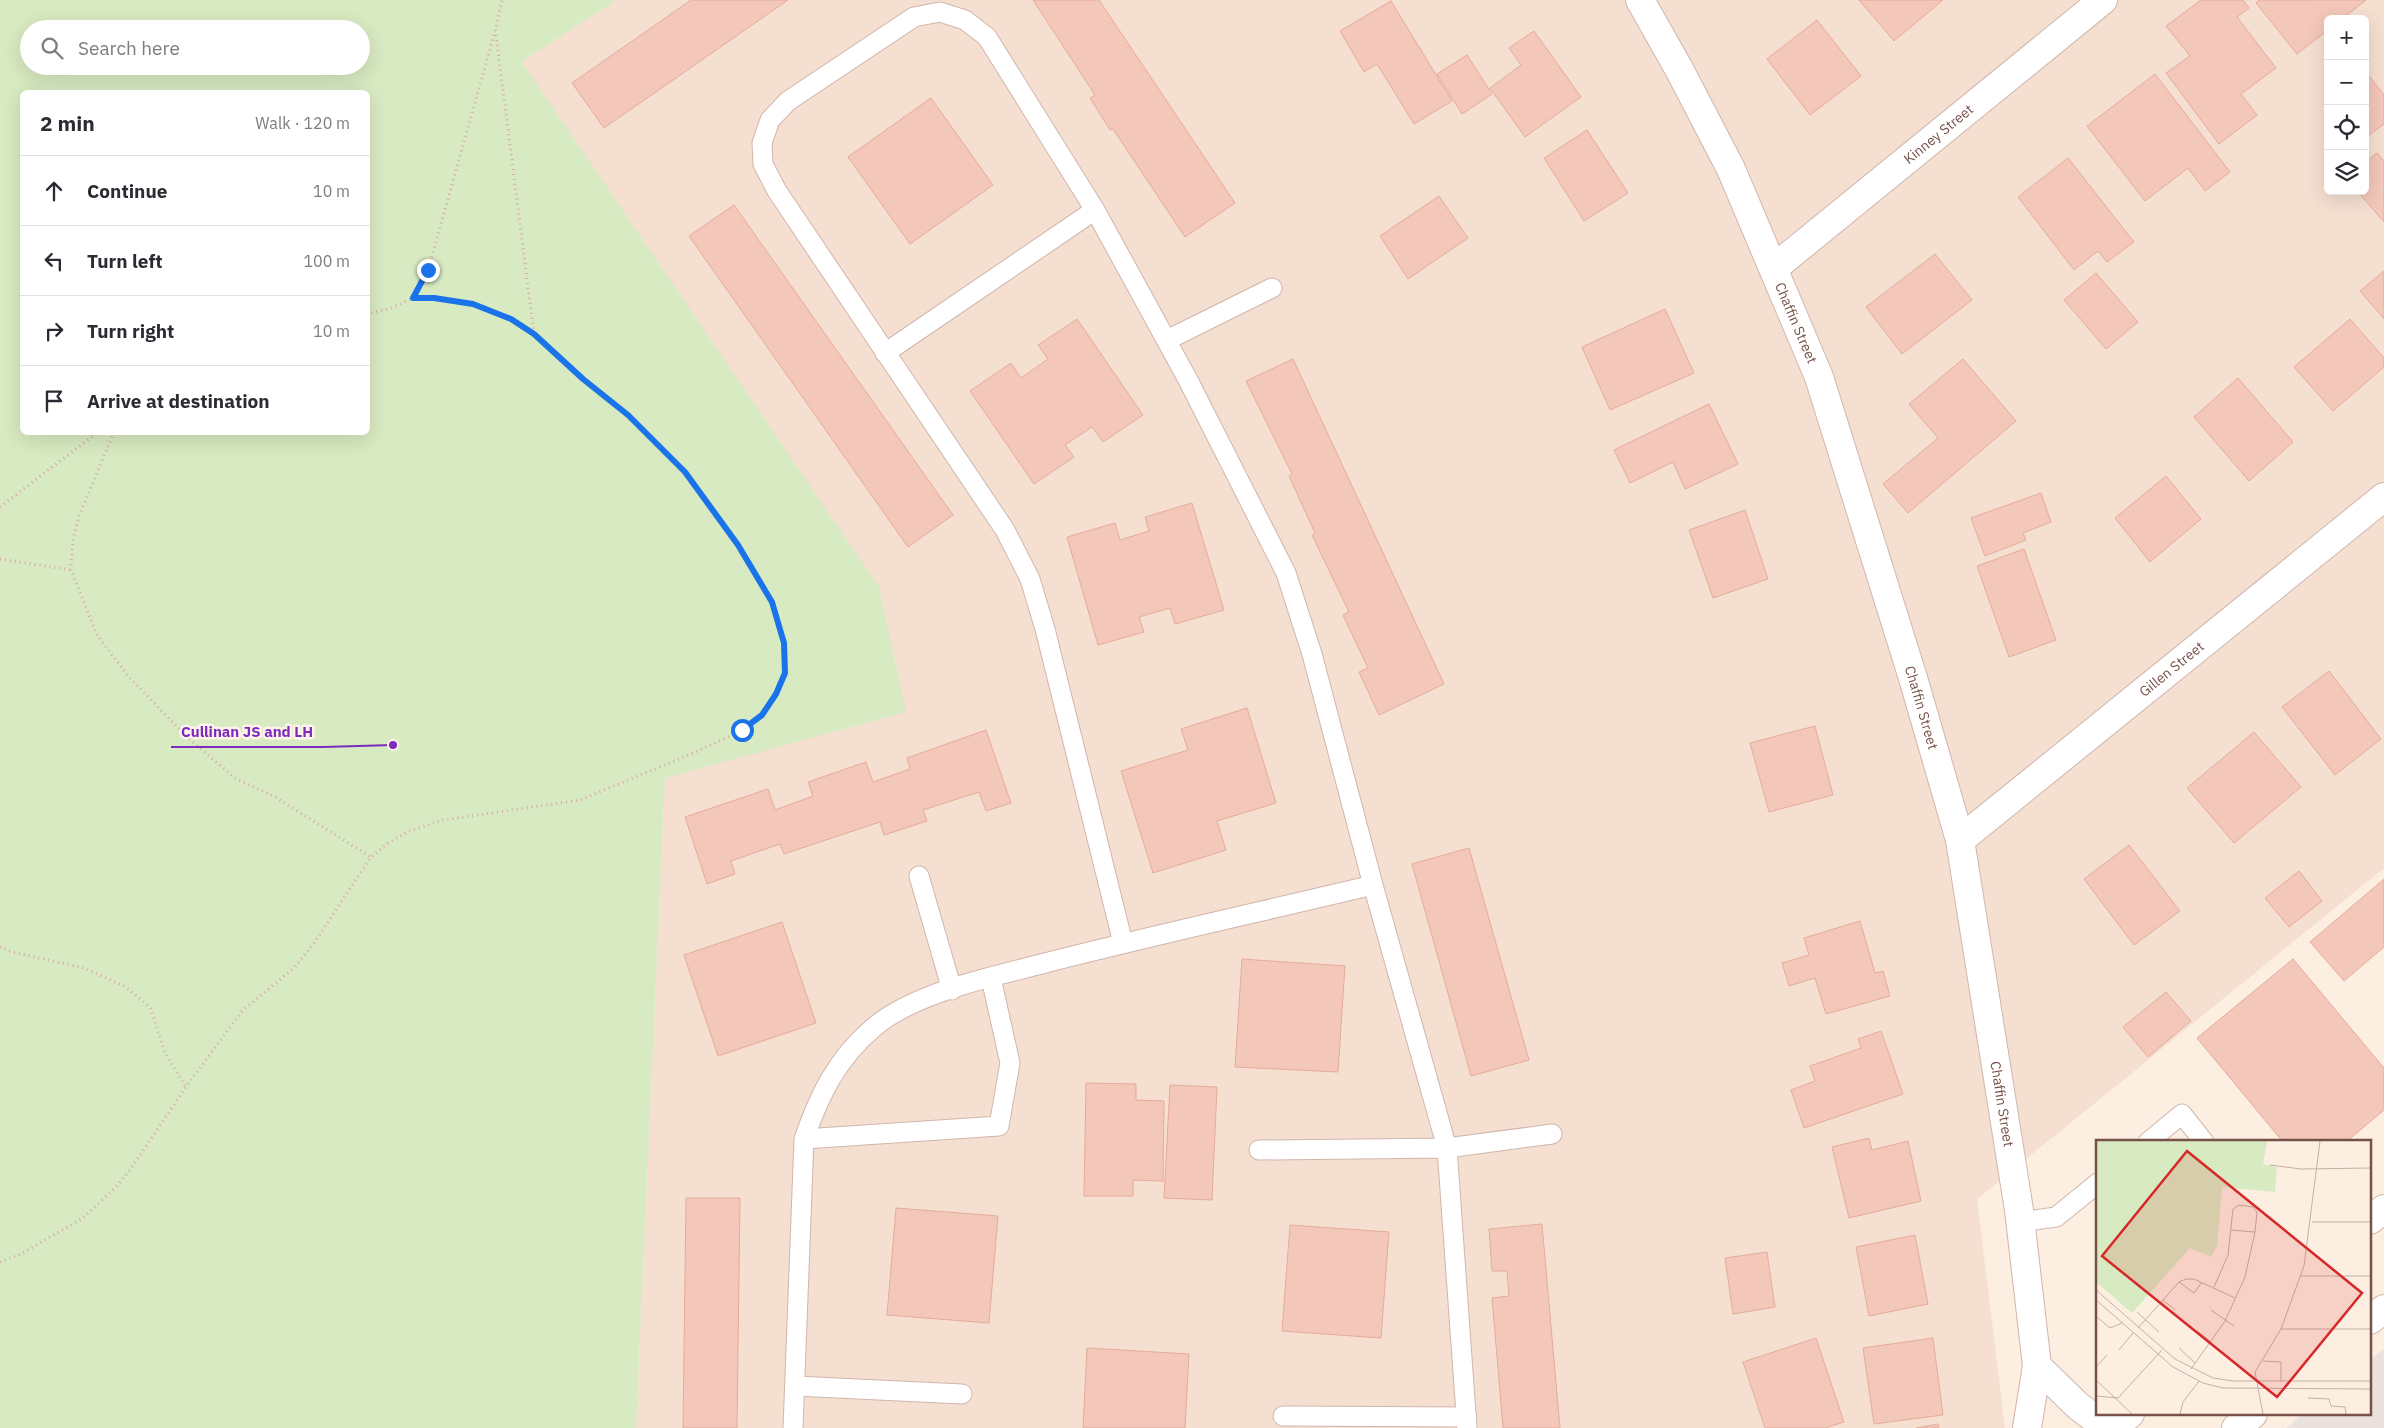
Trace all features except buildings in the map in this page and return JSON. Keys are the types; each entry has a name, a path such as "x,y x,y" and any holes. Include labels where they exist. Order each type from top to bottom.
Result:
{"street":[{"name":"Chaffin Street","path":"1640,0 1679,69 1731,169 1774,268 1818,378 1913,678 1960,840 2020,1222 2037,1366 2027,1428"},
{"name":"Kinney Street","path":"1774,268 2103,0"},
{"name":"Gillen Street","path":"1960,840 2384,497"},
{"path":"2372,1218 2384,1209"},
{"path":"2372,1318 2384,1308"},
{"path":"2037,1366 2078,1406 2108,1428"},
{"path":"2112,1428 2127,1416"},
{"path":"2236,1428 2251,1416"}],"lane":[{"path":"1123,943 1030,579 1005,530 777,191 763,164 762,143 770,120 788,101 914,17 940,12 966,20 986,37 1095,210 1167,340 1286,574 1312,654 1373,885 1447,1148 1467,1422 1283,1416"},
{"path":"885,353 1095,210"},
{"path":"1167,340 1272,288"},
{"path":"919,876 952,990"},
{"path":"793,1428 804,1139 819,1097 841,1062 874,1028 907,1005 991,978 1123,943 1373,885"},
{"path":"804,1139 999,1126 1010,1063 991,978"},
{"path":"2150,1140 2182,1114 2202,1140"},
{"path":"1259,1150 1447,1148 1552,1134"},
{"path":"2020,1222 2056,1217 2096,1185"},
{"path":"795,1386 962,1394"}],"path":[{"path":"413,298 428,270 495,32 502,0"},
{"path":"495,32 534,334"},
{"path":"0,1262 21,1254 83,1218 109,1194 130,1170 186,1087 242,1011 276,984 312,946 371,857 387,844 407,832 444,820 580,800 690,754 742,730 762,715 776,694 785,673 784,643 772,602 738,545 685,472 628,415 583,379 534,334 511,319 473,304 434,298 413,298 391,308 370,313"},
{"path":"0,507 94,435"},
{"path":"113,435 79,516 73,539 72,570 97,635 128,676 188,738 235,778 275,797 371,857"},
{"path":"0,559 72,570"},
{"path":"0,947 12,952 84,968 124,986 150,1007 165,1053 186,1087"}],"shaded area":[{"path":"616,0 2384,0 2384,868 1977,1199 2005,1428 636,1428 665,777 906,712 522,62"},
{"path":"2384,1349 2384,1428 2286,1428 2301,1416 2372,1416 2372,1358"}],"green space":[{"path":"0,0 616,0 522,62 879,587 906,712 665,778 636,1428 0,1428"}],"place":[{"name":"Cullinan JS and LH","path":"393,745"}],"route":[{"path":"428,270 413,298 434,298 473,304 511,319 534,334 583,379 628,415 685,472 738,545 772,602 784,643 785,673 776,694 762,715 742,730"}]}
